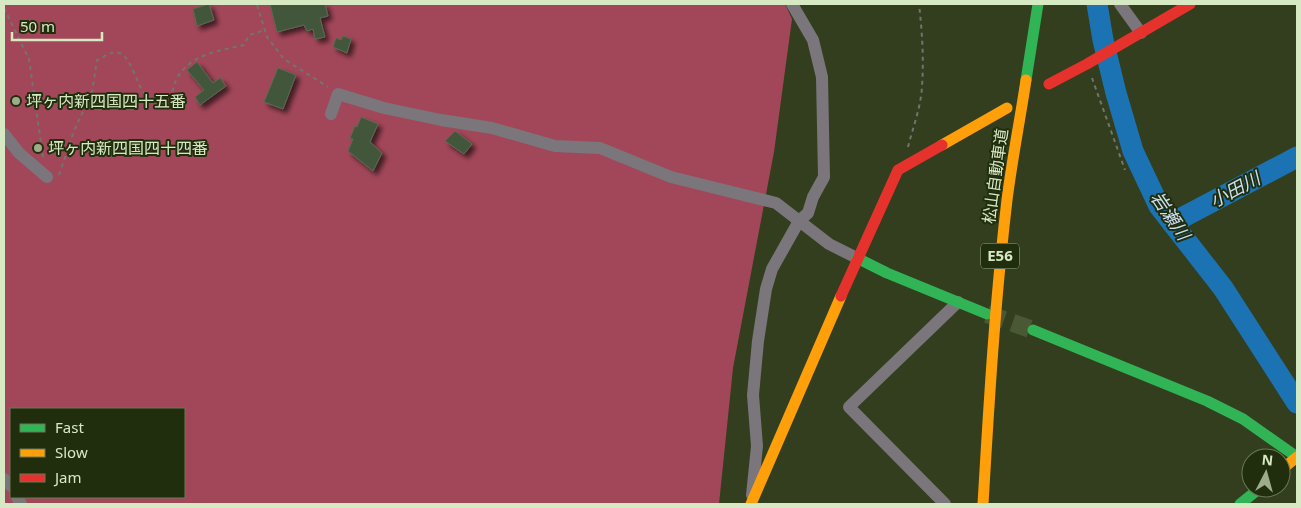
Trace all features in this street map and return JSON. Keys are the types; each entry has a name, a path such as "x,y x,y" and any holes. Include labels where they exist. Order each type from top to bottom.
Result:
{"main road":[{"path":"1049,84 1190,4"},
{"name":"松山自動車道","path":"983,504 993,334 1007,198 1043,7"},
{"name":"松山自動車道","path":"994,504 1002,353 1019,187 1043,7"},
{"path":"752,503 857,258 898,170 1007,108"},
{"path":"857,258 987,314"},
{"path":"1033,330 1207,401 1243,419 1297,457"}],"street":[{"path":"752,503 752,485 757,446 753,395 758,340 766,289 772,269 800,221 808,213 813,197 824,177 822,77 812,40 792,4"},
{"path":"1120,4 1135,36"},
{"path":"331,114 338,94 384,108 492,128 555,146 600,148 671,177 776,203 828,244 857,258"},
{"path":"4,134 19,153 48,177"},
{"path":"945,504 850,407 958,302"}],"path":[{"path":"898,170 906,153 919,107 922,87 922,40 919,4"},
{"path":"257,5 267,37 284,59 338,94"},
{"path":"4,8 29,59 48,177 58,179 74,132 92,92 97,60 113,52 122,54 145,93 161,104 170,98 176,79 189,63 204,55 244,45 249,35 265,30"},
{"path":"1087,64 1125,170"}],"shaded area":[{"path":"4,4 785,4 792,19 774,152 733,368 719,504 4,504"}],"building":[{"path":"209,4 214,20 197,26 193,9"},
{"path":"270,4 325,4 328,16 320,18 325,37 315,39 313,29 307,31 304,25 277,32"},
{"path":"343,36 351,39 347,53 333,47 336,38 341,40"},
{"path":"197,62 213,83 220,78 226,86 200,105 195,97 204,90 187,70"},
{"path":"278,68 296,75 283,109 264,102"},
{"path":"361,117 378,124 370,142 382,153 373,171 348,151 353,139 350,138"},
{"path":"455,131 472,144 464,154 445,141"}],"waterway":[{"name":"岩瀬川","path":"1097,4 1103,40 1133,151 1159,206 1223,288 1297,403"},
{"name":"小田川","path":"1172,223 1297,157"}],"tunnel":[{"path":"987,314 1033,330"}],"traffic: fast":[{"path":"1026,80 1038,4"},
{"path":"857,258 887,273 987,314"},
{"path":"1033,330 1207,401 1243,419 1297,457"},
{"path":"1240,504 1248,498"}],"traffic: slow":[{"path":"983,504 999,276 1009,185 1026,80"},
{"path":"942,145 1007,108"},
{"path":"751,504 841,296"},
{"path":"1291,462 1297,457"}],"traffic: jam":[{"path":"1049,84 1190,4"},
{"path":"841,296 898,170 942,145"}],"place":[{"name":"坪ヶ内新四国四十五番","path":"16,101"},
{"name":"坪ヶ内新四国四十四番","path":"38,148"}]}
